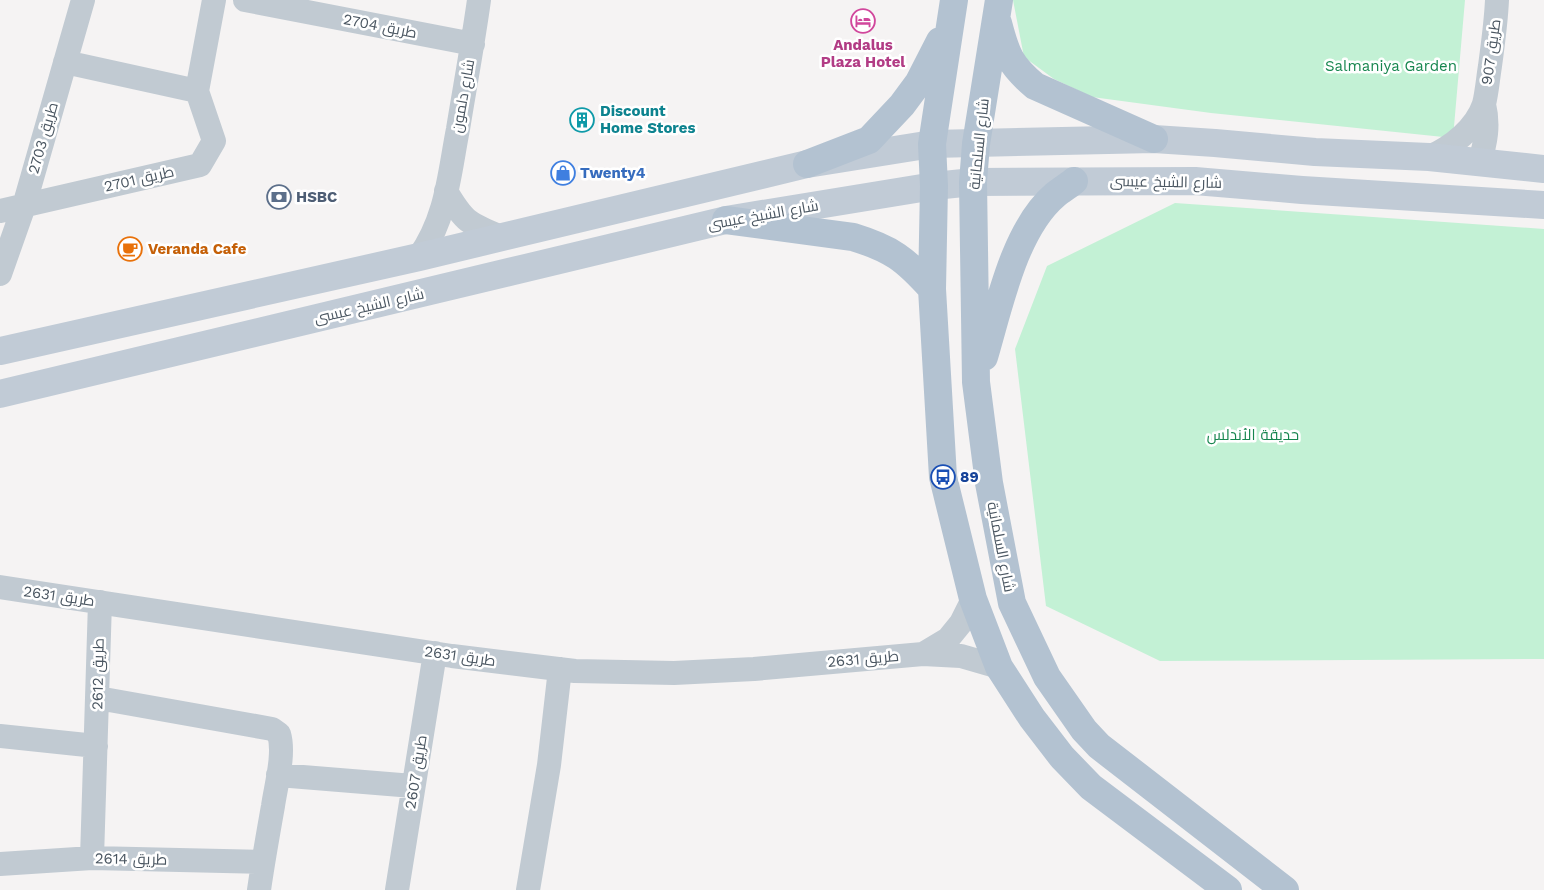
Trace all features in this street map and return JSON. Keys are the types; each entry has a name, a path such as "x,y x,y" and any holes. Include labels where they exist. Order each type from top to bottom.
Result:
{"main road":[{"path":"998,8 1004,45 1010,62 1035,86 1154,139"},
{"name":"شارع السلمانية","path":"998,8 976,144 973,182 976,382 989,483 1012,603 1047,677 1084,730 1099,746 1285,890"},
{"path":"952,10 932,144 934,186 932,289 943,477 973,599 999,667 1048,740 1062,757 1092,787 1228,890"},
{"path":"807,164 869,140 902,106 919,82 952,10"},
{"path":"0,351 501,237 807,164 932,144 1154,139 1315,152 1429,157 1544,170"},
{"path":"1302,190 1344,182 1440,186 1463,178 1479,163"},
{"name":"شارع الشيخ عيسى","path":"0,394 726,220 934,186 973,182 1195,181 1302,190 1544,205"},
{"path":"976,382 1017,250 1027,230 1054,195 1074,182"},
{"path":"726,220 853,237 869,242 892,252 912,267 932,289"}],"street":[{"name":"طريق 2703","path":"0,274 24,206 83,0"},
{"name":"طريق 2701","path":"0,211 200,164 214,140 197,91 214,0"},
{"name":"طريق 2704","path":"245,0 288,4 473,44"},
{"name":"شارع دلمون","path":"419,256 431,240 437,227 446,191 473,44 479,0"},
{"name":"طريق 907","path":"1429,157 1443,151 1460,138 1477,117 1484,104 1498,0"},
{"path":"65,62 197,91"},
{"name":"طريق 907","path":"1479,163 1486,136 1487,117 1484,104"},
{"path":"446,191 458,212 466,220 501,237"},
{"name":"طريق 2631","path":"0,587 435,653 590,672 674,673 754,669 923,654 961,656 999,667"},
{"name":"طريق 2631","path":"923,654 948,639 961,623 973,599"},
{"name":"طريق 2612","path":"92,858 100,602"},
{"name":"طريق 2607","path":"397,890 435,653"},
{"path":"528,890 550,765 560,669"},
{"path":"98,698 272,729 279,734 281,741 278,775 260,890"},
{"path":"0,736 96,746"},
{"path":"278,775 413,786"},
{"name":"طريق 2614","path":"0,864 92,858 263,862"}],"green space":[{"name":"Salmaniya Garden","path":"1013,0 1465,0 1453,138 1211,113 1092,97 1054,79 1024,57"},
{"name":"حديقة الأندلس","path":"1175,203 1544,229 1544,659 1160,661 1046,606 1015,349 1047,266"}],"place":[{"name":"Andalus Plaza Hotel","path":"863,21"},
{"name":"Discount Home Stores","path":"582,120"},
{"name":"Twenty4","path":"563,173"},
{"name":"HSBC","path":"279,197"},
{"name":"Veranda Cafe","path":"130,249"},
{"name":"89","path":"943,477"}]}
